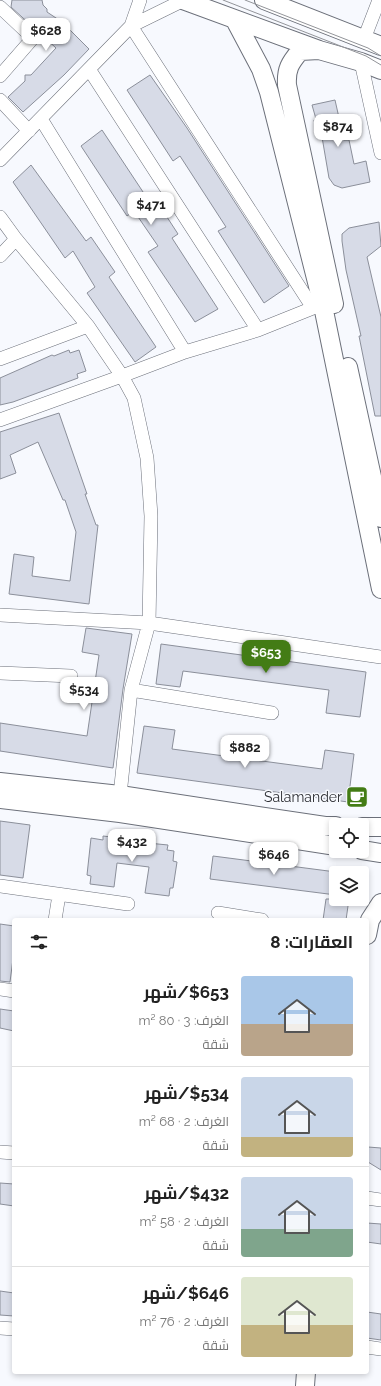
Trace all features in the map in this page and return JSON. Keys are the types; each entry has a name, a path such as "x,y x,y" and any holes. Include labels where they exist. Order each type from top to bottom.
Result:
{"street":[{"path":"131,26 140,0"},
{"path":"0,160 131,26 183,0 319,50 361,62 381,70"},
{"path":"264,0 381,46"},
{"path":"364,39 379,0"},
{"path":"0,7 33,38 0,76"},
{"path":"235,20 266,80 381,589"},
{"path":"131,26 318,307"},
{"path":"319,50 300,51 292,60 288,68 287,85 381,518"},
{"path":"361,62 381,153"},
{"path":"89,69 258,330"},
{"path":"0,100 29,131"},
{"path":"41,119 185,352"},
{"path":"0,217 16,239 88,326 122,376 134,398 147,458 151,516 149,623 131,690 120,795"},
{"path":"0,256 16,239"},
{"path":"0,420 185,352 258,330 318,307"},
{"path":"0,359 88,326"},
{"path":"0,615 149,623 381,657"},
{"path":"0,673 71,676"},
{"path":"131,690 272,713"},
{"path":"0,782 120,795 329,826"},
{"path":"0,799 120,813 329,845"},
{"path":"369,827 381,827"},
{"path":"369,851 381,853"},
{"path":"0,886 128,904"},
{"path":"55,918 59,895"},
{"path":"369,925 370,920 381,903"},
{"path":"218,913 249,918"},
{"path":"0,989 12,991"},
{"path":"0,1152 12,1153"},
{"path":"369,1198 381,1200"},
{"path":"0,1328 12,1329"},
{"path":"369,1348 381,1349"}],"building":[{"path":"12,0 42,0 47,12 62,22 89,49 64,75 23,112 8,97 25,81 25,75 31,75 56,48 11,7"},
{"path":"150,75 187,128 289,286 264,303 218,231 226,227 180,156 173,161 127,90"},
{"path":"335,100 344,140 349,140 354,164 366,161 370,182 342,188 334,185 329,178 322,137 318,138 314,120 316,119 312,105"},
{"path":"102,130 149,201 154,197 178,234 172,238 218,309 195,322 148,252 158,246 134,211 127,216 81,146"},
{"path":"31,165 86,241 91,237 115,272 109,277 156,347 135,362 87,293 95,287 73,251 65,258 13,182"},
{"path":"379,222 381,246 367,257 381,317 381,416 375,416 359,336 361,336 346,270 342,234 349,228"},
{"path":"69,350 70,353 79,350 86,371 77,374 78,378 13,402 0,405 0,378 52,355 54,356"},
{"path":"59,413 87,494 85,494 96,525 98,525 89,604 9,594 14,554 34,557 32,576 70,581 76,532 65,500 63,500 38,442 10,455 16,473 0,479 0,432"},
{"path":"86,628 132,634 113,768 0,751 0,723 87,736 99,655 82,652"},
{"path":"161,644 366,672 360,717 326,713 329,690 183,671 180,687 156,684"},
{"path":"144,726 175,730 172,749 322,769 325,750 354,754 348,802 137,773"},
{"path":"0,821 30,825 23,878 0,875"},
{"path":"103,836 128,839 128,841 168,845 167,850 174,851 173,861 177,862 173,888 170,888 169,896 145,893 149,867 117,863 114,887 90,884 91,876 87,875 91,838 103,840"},
{"path":"213,856 329,871 329,894 210,879"},
{"path":"326,899 329,899 329,906 348,906 346,918 323,918"},
{"path":"0,924 12,926 12,966 10,982 0,981"},
{"path":"0,1009 12,1011 12,1031 0,1028"},
{"path":"369,1147 381,1148 381,1170 369,1163"},
{"path":"0,1183 12,1184 12,1206 0,1204"},
{"path":"369,1223 381,1224 381,1244 369,1242"},
{"path":"0,1291 12,1293 12,1316 0,1315"},
{"path":"369,1312 381,1314 381,1340 369,1338"}],"tram line":[{"path":"223,0 366,56 381,65"},
{"path":"245,0 368,48 381,56"}],"place":[{"name":"Salamander","path":"357,797"}]}
